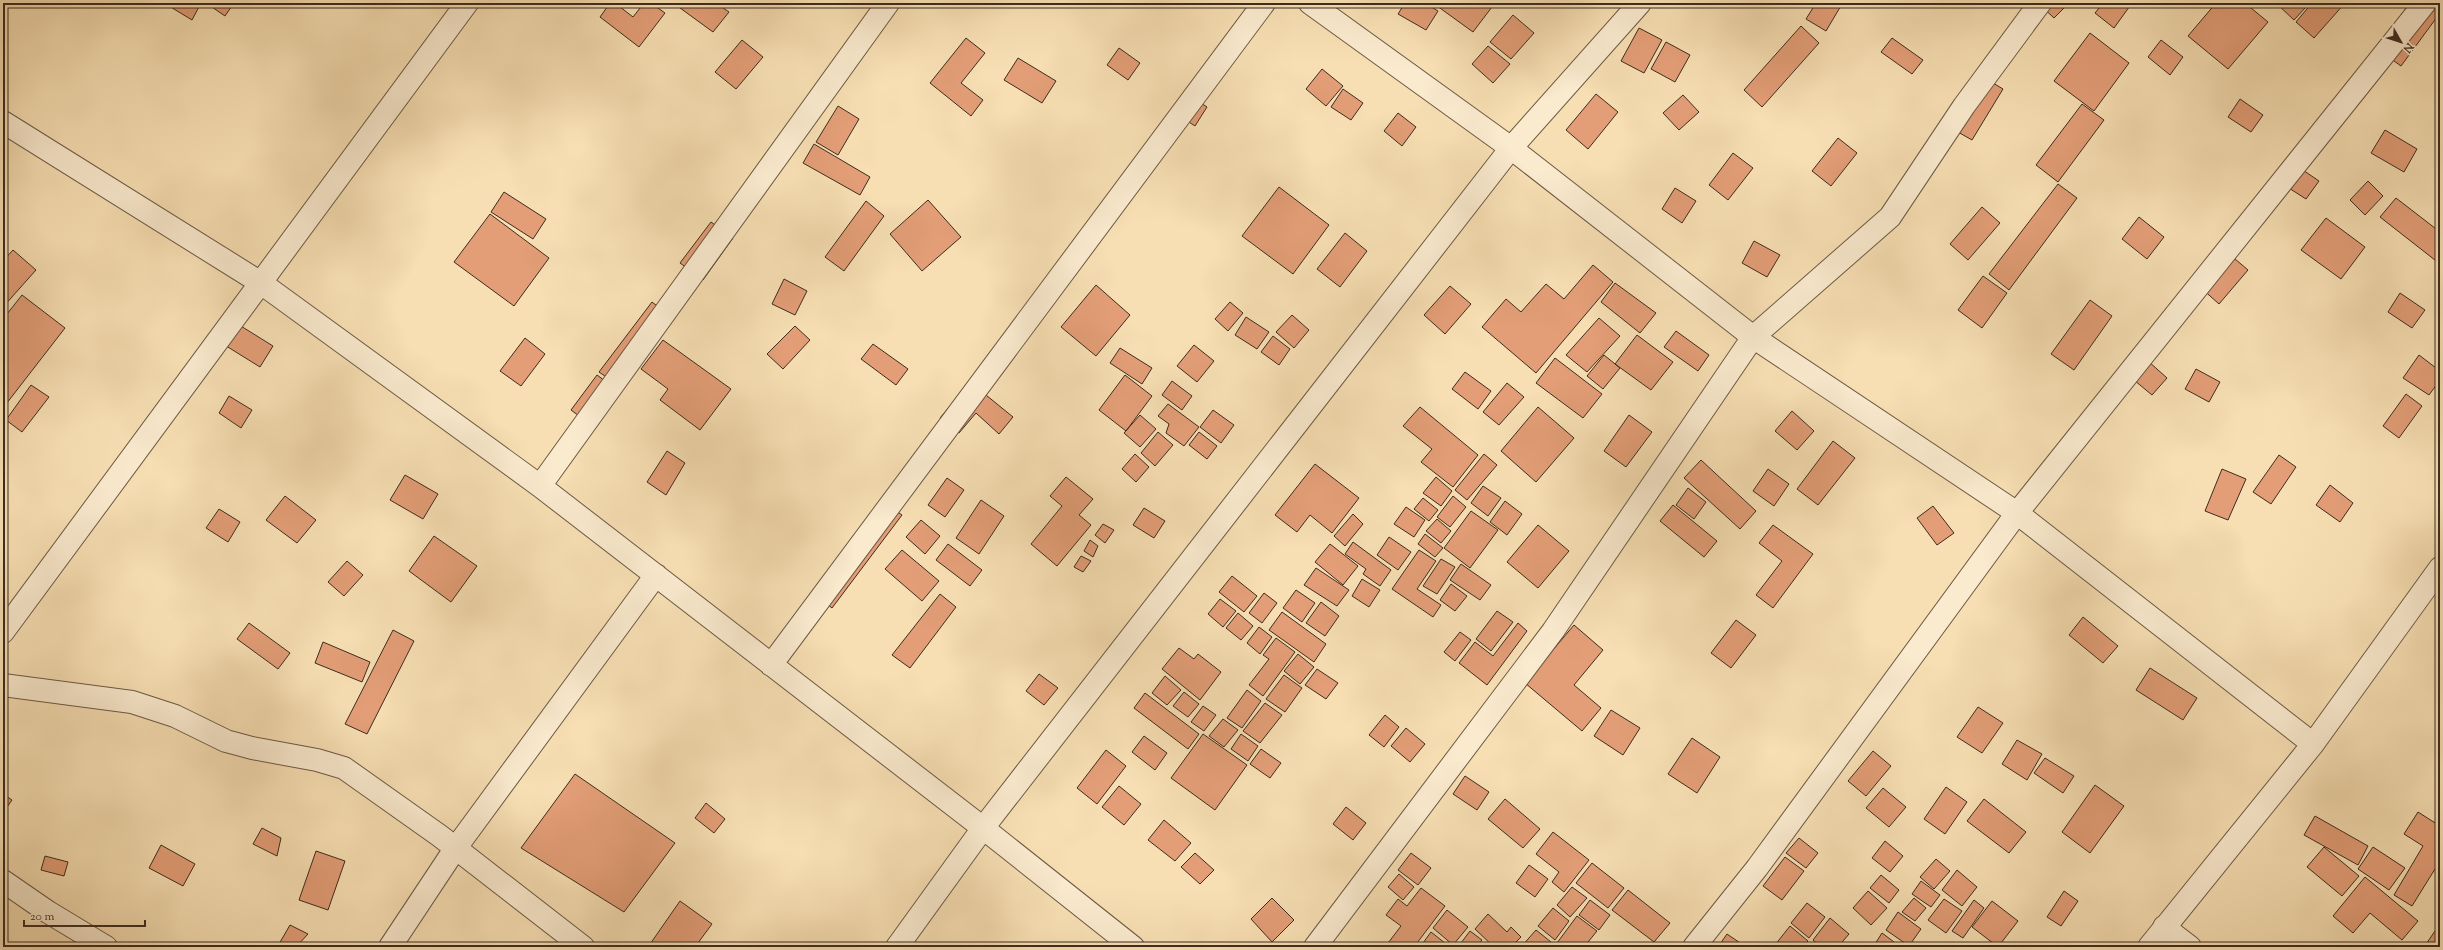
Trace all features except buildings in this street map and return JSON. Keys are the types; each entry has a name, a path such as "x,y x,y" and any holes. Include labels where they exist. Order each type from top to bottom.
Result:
{"street":[{"path":"3,632 467,3"},
{"path":"540,486 888,3"},
{"path":"771,665 1264,3"},
{"path":"1310,3 1511,148 1753,337 2017,513 2313,744"},
{"path":"897,947 983,828 1511,148 1640,3"},
{"path":"1315,947 1553,631 1753,337 1890,217 1964,106 2040,3"},
{"path":"1694,947 1757,868 2017,513 2425,3"},
{"path":"3,122 261,283 540,486 656,574 771,665 983,828 1133,947"},
{"path":"2149,947 2313,744 2440,568"},
{"path":"390,947 455,849 656,574"},
{"path":"3,685 132,702 175,716 226,741 252,748 317,760 344,768 358,776 583,947"},
{"path":"3,881 48,912 106,947"},
{"path":"2164,927 2190,947"}]}
